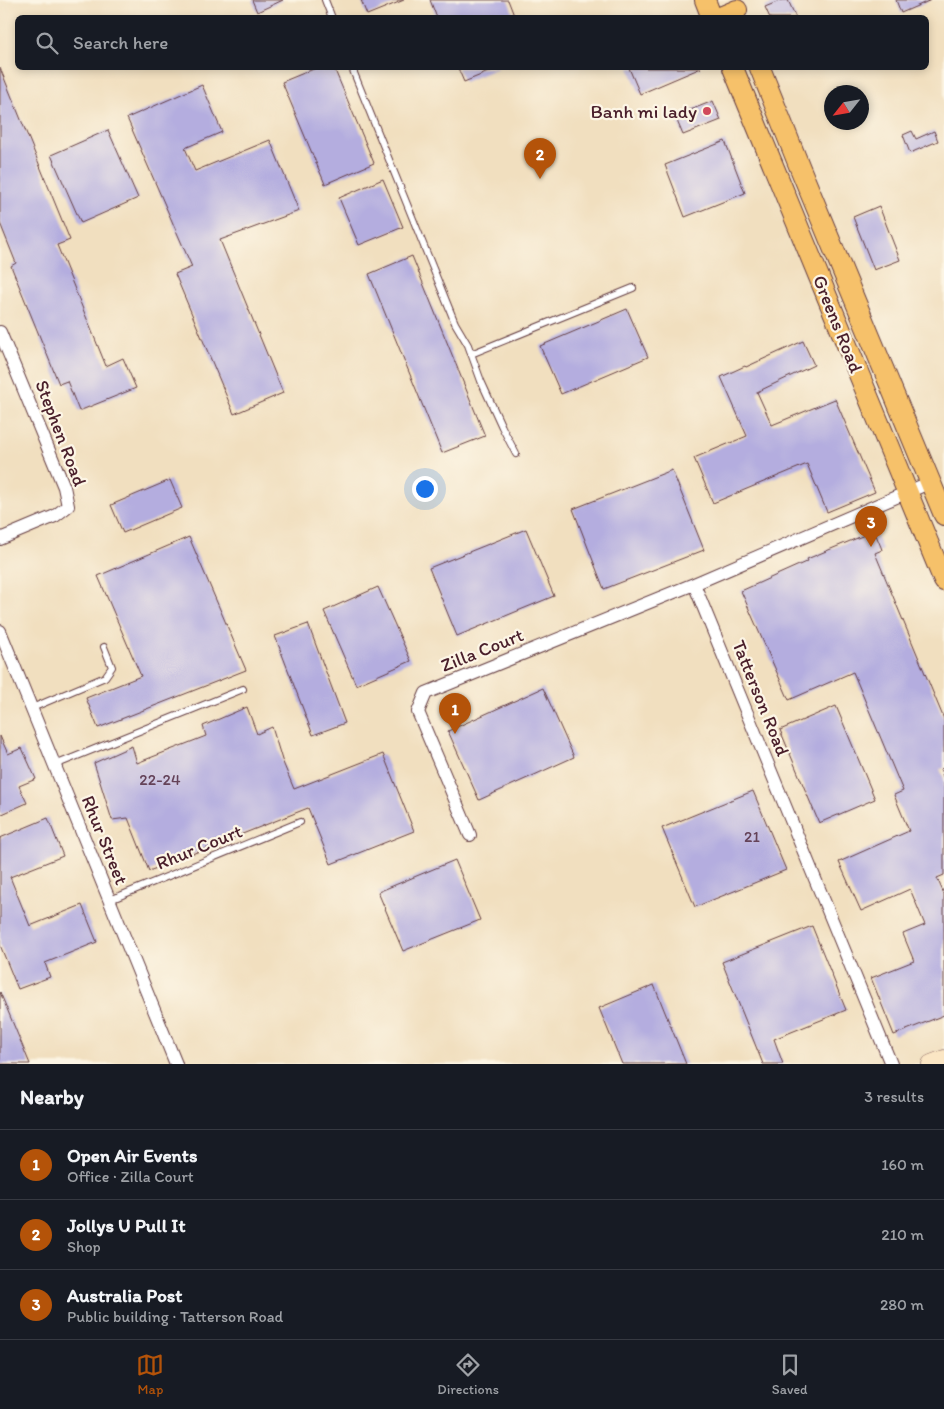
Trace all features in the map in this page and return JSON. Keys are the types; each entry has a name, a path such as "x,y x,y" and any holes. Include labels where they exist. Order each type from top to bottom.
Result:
{"main road":[{"path":"705,0 711,15"},
{"path":"724,15 737,9"},
{"name":"Greens Road","path":"734,70 944,581"},
{"name":"Greens Road","path":"761,70 944,515"},
{"path":"931,1064 944,1059"}],"street":[{"name":"Stephen Road","path":"0,332 64,486 68,506 55,516 0,539"},
{"path":"694,584 931,482"},
{"name":"Zilla Court","path":"470,835 418,712 426,693 694,584"},
{"name":"Tatterson Road","path":"694,584 890,1064"},
{"name":"Rhur Street","path":"0,631 176,1064"}],"lane":[{"path":"325,0 331,15"},
{"path":"353,70 455,323 468,345 484,389 516,454"},
{"path":"472,354 633,288"},
{"path":"32,708 105,677 112,667 104,647"},
{"path":"55,765 243,689"},
{"name":"Rhur Court","path":"110,900 300,822"}],"building":[{"path":"252,0 283,0 257,12"},
{"path":"361,0 404,0 367,15"},
{"path":"430,0 508,0 514,15 436,15"},
{"path":"782,0 788,0 795,15 769,15 765,7"},
{"path":"896,0 931,0 901,13"},
{"path":"0,68 70,240 57,245 106,366 123,358 136,388 79,411 67,381 59,384 11,266 16,263 0,223"},
{"path":"311,70 335,70 374,163 325,184 282,82"},
{"path":"459,70 493,70 464,82"},
{"path":"630,70 696,70 640,94"},
{"path":"202,85 222,132 185,148 195,171 270,140 299,211 220,240 283,393 234,414 175,274 192,267 127,118"},
{"path":"713,101 721,120 683,135 675,116"},
{"path":"108,130 138,198 81,223 51,155"},
{"path":"912,131 916,139 934,131 938,141 910,153 903,135"},
{"path":"725,141 745,193 685,217 665,165"},
{"path":"383,179 403,227 359,245 339,198"},
{"path":"879,206 900,260 874,270 853,217"},
{"path":"412,256 485,436 442,453 369,274"},
{"path":"627,309 648,357 561,394 540,346"},
{"path":"803,341 814,365 757,392 772,425 835,399 875,492 827,512 807,464 713,503 694,458 747,436 721,377"},
{"path":"672,470 704,550 604,589 573,509"},
{"path":"170,480 182,508 123,533 111,505"},
{"path":"526,529 554,596 457,636 429,568"},
{"path":"867,534 869,538 876,535 881,547 882,550 875,553 944,719 944,768 940,769 944,779 944,875 937,878 944,894 944,1015 894,1035 871,978 914,961 903,934 925,925 910,889 861,911 839,862 909,831 894,795 903,791 853,672 789,700 741,591 808,561 807,559"},
{"path":"189,537 246,670 98,728 86,698 141,676 98,576"},
{"path":"378,587 411,661 356,685 324,611"},
{"path":"308,624 345,723 313,735 275,636"},
{"path":"543,688 574,757 479,800 448,731"},
{"path":"836,706 875,799 819,823 780,730"},
{"path":"247,707 257,734 272,727 282,760 294,789 383,754 414,831 331,864 308,808 149,871 128,818 112,820 94,763 132,746 137,763 206,736 203,726"},
{"path":"0,736 8,754 22,748 36,779 19,786 27,803 0,815"},
{"path":"753,791 786,870 695,907 662,828"},
{"path":"48,818 63,856 10,877 30,926 82,905 97,942 45,963 50,977 18,989 0,945 0,838"},
{"path":"455,860 480,920 403,951 378,892"},
{"path":"812,926 846,1010 774,1039 783,1064 763,1064 722,962"},
{"path":"654,985 686,1064 622,1064 599,1008"},
{"path":"0,992 30,1064 0,1064"}],"place":[{"name":"Banh mi lady","path":"707,111"},
{"name":"Jollys U Pull It","path":"540,179"},
{"name":"Australia Post","path":"871,547"},
{"name":"Open Air Events","path":"455,734"}]}
